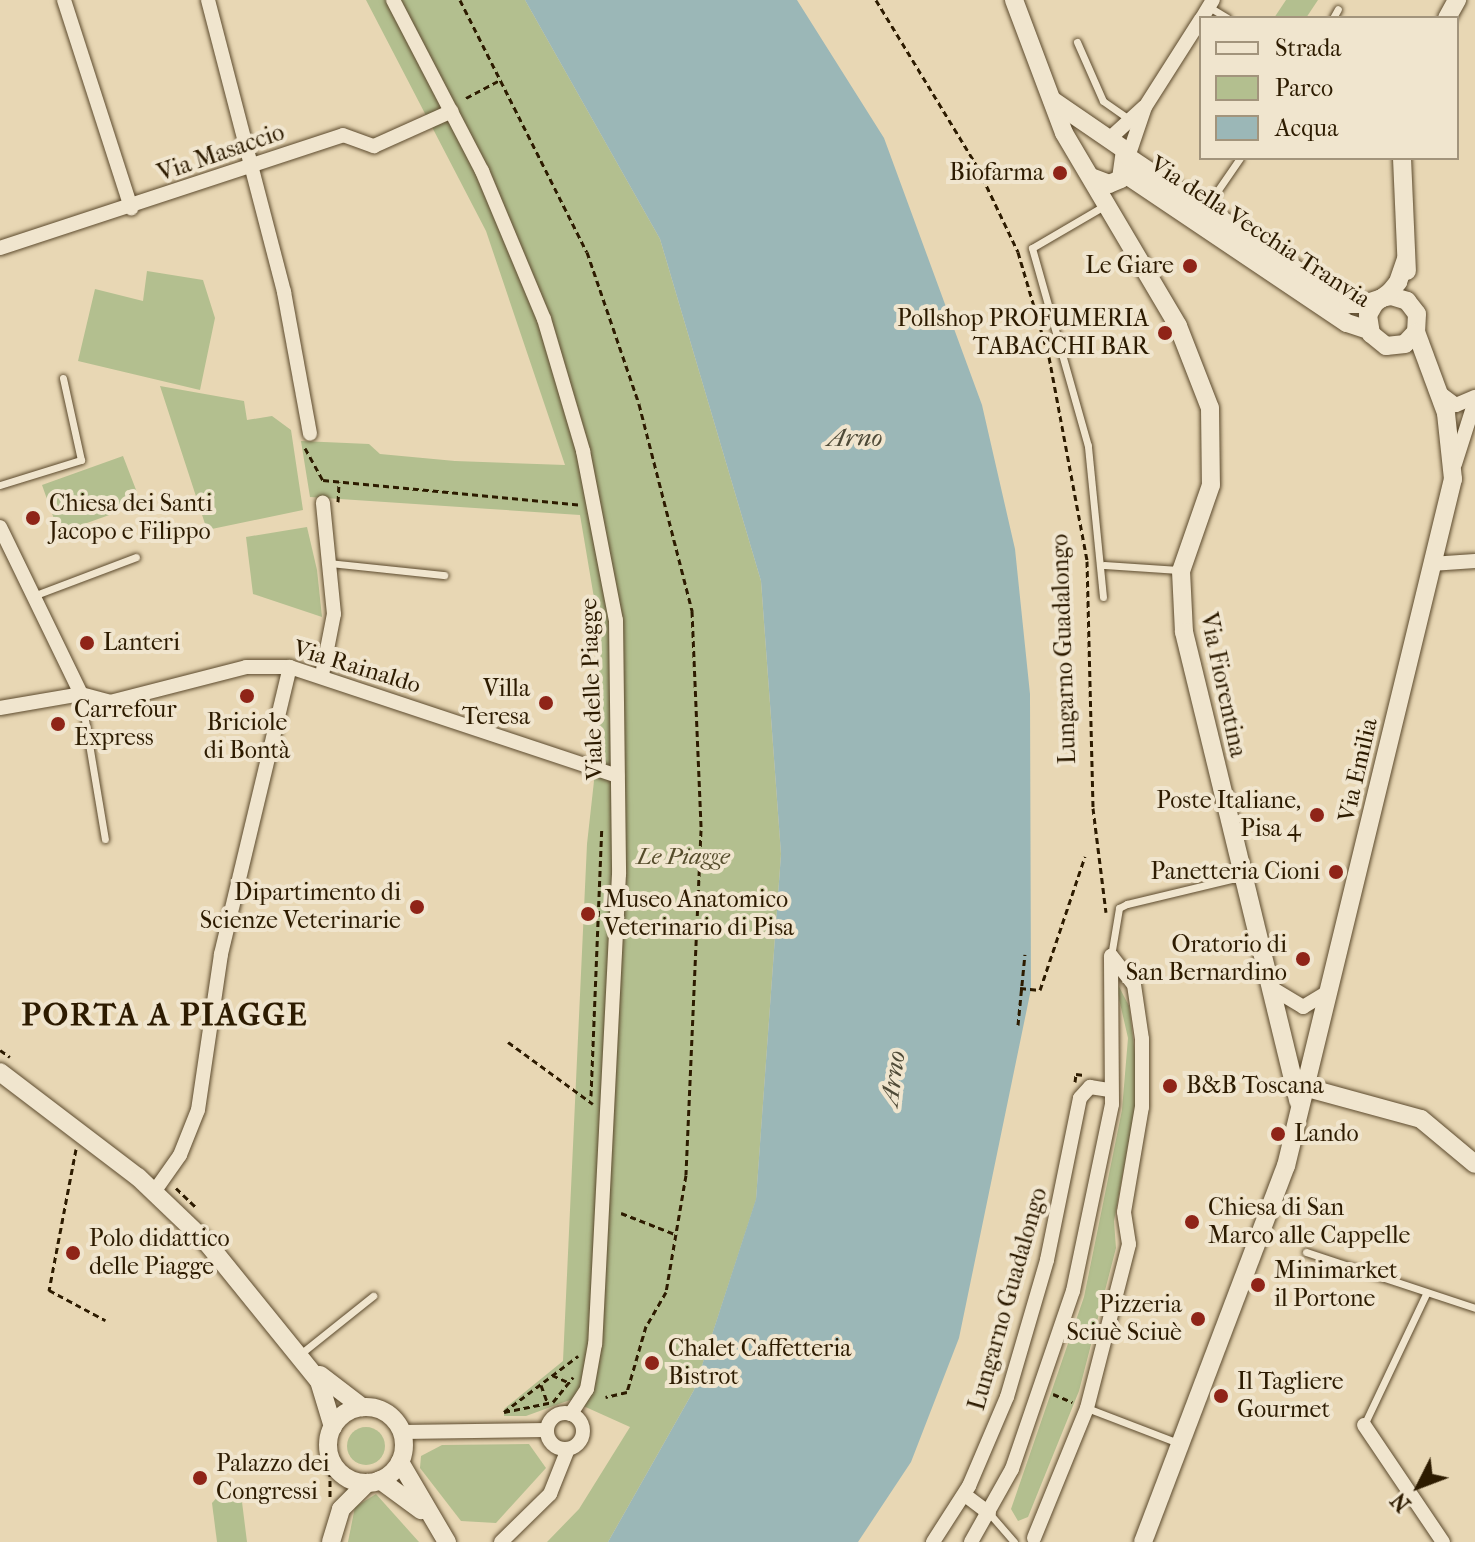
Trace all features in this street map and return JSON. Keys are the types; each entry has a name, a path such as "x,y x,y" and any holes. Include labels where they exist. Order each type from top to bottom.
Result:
{"main road":[{"name":"Via Fiorentina","path":"1014,0 1052,100 1104,206 1178,326 1210,408 1211,485 1181,571 1193,685 1301,1095"},
{"path":"1052,100 1108,140 1127,166 1109,184 1088,172 1090,148 1108,140"},
{"path":"1402,160 1406,259 1416,332 1394,347 1369,330 1370,310 1382,298 1406,259"},
{"name":"Via della Vecchia Tranvia","path":"1127,166 1206,208 1348,304 1382,298"},
{"name":"Via della Vecchia Tranvia","path":"1127,166 1347,323 1369,330"},
{"path":"1382,298 1400,297 1413,306"},
{"name":"Via Emilia","path":"1143,1542 1266,1238 1455,464 1440,393 1416,332"},
{"path":"0,1072 154,1192 304,1360 326,1394 333,1427 330,1457 345,1476 373,1481 423,1512"},
{"path":"1301,1095 1421,1119 1475,1164"},
{"path":"304,1360 362,1407 385,1411 402,1432 400,1462 423,1512 446,1541"},
{"path":"333,1427 362,1407"},
{"path":"331,1542 341,1509 400,1462"}],"street":[{"path":"64,0 131,208"},
{"path":"208,0 252,165 310,434"},
{"name":"Viale delle Piagge","path":"393,0 511,232 583,451 616,620 617,776 598,1116 593,1359 571,1414 583,1435 568,1449 550,1494 501,1542"},
{"path":"1127,166 1145,107 1199,22"},
{"path":"1108,140 1145,107"},
{"name":"Via Masaccio","path":"0,248 131,208 343,135 374,146 452,111"},
{"name":"Via Emilia","path":"1440,393 1456,405 1475,399"},
{"name":"Via Emilia","path":"1455,464 1475,399"},
{"path":"322,675 334,614 323,503"},
{"path":"0,527 81,694"},
{"path":"1431,564 1473,565"},
{"name":"Via Rainaldo","path":"0,708 81,694 110,702 246,667 290,667 322,675 617,776"},
{"path":"154,1192 180,1155 198,1110 221,954 290,667"},
{"path":"971,1542 989,1513 1042,1390 1073,1291 1110,1090 1111,956"},
{"path":"1034,1538 1087,1408 1124,1275 1124,1212 1139,1128 1144,1065 1137,998 1130,975 1111,956"},
{"path":"1275,990 1303,1007 1328,992"},
{"name":"Lungarno Guadalongo","path":"933,1542 965,1495 1025,1338 1080,1098 1090,1087 1110,1090"},
{"path":"547,1430 555,1416 571,1414"},
{"path":"1364,1425 1443,1542"},
{"path":"402,1432 547,1430"},
{"path":"547,1430 553,1444 568,1449"},
{"path":"965,1495 989,1513"}],"lane":[{"path":"1334,16 1338,9"},
{"path":"1077,42 1103,101 1130,120"},
{"path":"1206,208 1239,160"},
{"path":"1103,597 1104,565 1082,416 1032,248 1104,206"},
{"path":"0,485 81,460 63,378"},
{"path":"31,596 136,557"},
{"path":"327,563 444,575"},
{"path":"1104,565 1181,571"},
{"path":"81,694 105,839"},
{"path":"1111,956 1119,908 1245,876"},
{"path":"1306,1252 1475,1308"},
{"path":"1364,1425 1426,1294"},
{"path":"304,1360 373,1296"},
{"path":"1087,1408 1181,1444"},
{"path":"989,1513 1014,1542"}],"path":[{"path":"460,0 502,78 587,252 639,404 692,611 701,830 677,1235 666,1292 646,1326 627,1392 606,1397"},
{"name":"Lungarno Guadalongo","path":"876,0 978,168 1018,252 1049,357 1087,561 1093,808 1107,926"},
{"path":"466,98 502,78"},
{"path":"310,434 307,458 323,480 584,505"},
{"path":"581,491 587,520"},
{"path":"598,1116 591,1103 603,819"},
{"path":"1020,988 1040,990 1085,856"},
{"path":"1018,1025 1025,954"},
{"path":"508,1042 591,1103 598,1116"},
{"path":"76,1149 49,1290 105,1320"},
{"path":"621,1213 677,1235"},
{"path":"581,1339 581,1354 570,1383 548,1404 504,1412 581,1354"},
{"path":"552,1375 570,1383"},
{"path":"540,1384 548,1404"},
{"path":"1042,1390 1068,1400"},
{"path":"330,1457 330,1500"}],"green space":[{"name":"Le Piagge","path":"366,0 525,0 660,239 761,581 781,854 756,1200 694,1390 608,1542 547,1542 579,1509 630,1427 570,1400 526,1416 504,1416 504,1409 563,1361 587,844 598,745 594,598 580,515 310,497 301,441 369,444 380,454 455,461 565,465 486,231"},
{"path":"1286,0 1318,0 1307,16 1275,16"},
{"path":"147,271 203,280 215,318 200,390 78,361 95,289 143,301"},
{"path":"160,386 244,401 247,420 272,416 291,430 303,510 207,530"},
{"path":"123,456 138,495 124,501 126,509 59,533 42,485"},
{"path":"307,527 317,570 322,617 253,594 246,537"},
{"path":"1114,977 1129,1006 1139,1087 1114,1221 1116,1248 1079,1391 1028,1517 1018,1521 1011,1509 1084,1297 1122,1110 1128,1038"},
{"path":"366,1427 379,1433 385,1446 379,1459 366,1465 353,1459 347,1446 353,1433"},
{"path":"529,1444 546,1468 496,1523 461,1521 420,1468 421,1456 442,1445"},
{"path":"221,1493 242,1502 247,1542 217,1542 212,1503"},
{"path":"376,1494 419,1542 348,1542 355,1507"}],"water":[{"name":"Arno","path":"525,0 797,0 884,138 982,405 1015,549 1030,694 1031,989 959,1338 911,1462 858,1542 608,1542 694,1390 756,1199 781,854 761,581 660,239"}],"place":[{"name":"Biofarma","path":"1060,173"},
{"name":"Le Giare","path":"1190,266"},
{"name":"Pollshop PROFUMERIA TABACCHI BAR","path":"1165,333"},
{"name":"Chiesa dei Santi Jacopo e Filippo","path":"33,518"},
{"name":"Lanteri","path":"87,643"},
{"name":"Briciole di Bontà","path":"247,696"},
{"name":"Villa Teresa","path":"546,703"},
{"name":"Carrefour Express","path":"58,724"},
{"name":"Poste Italiane, Pisa 4","path":"1317,815"},
{"name":"Panetteria Cioni","path":"1336,872"},
{"name":"Dipartimento di Scienze Veterinarie","path":"417,907"},
{"name":"Museo Anatomico Veterinario di Pisa","path":"588,914"},
{"name":"Oratorio di San Bernardino","path":"1303,959"},
{"name":"B&B Toscana","path":"1170,1086"},
{"name":"Lando","path":"1278,1134"},
{"name":"Chiesa di San Marco alle Cappelle","path":"1192,1222"},
{"name":"Polo didattico delle Piagge","path":"73,1253"},
{"name":"Minimarket il Portone","path":"1258,1285"},
{"name":"Pizzeria Sciuè Sciuè","path":"1198,1319"},
{"name":"Chalet Caffetteria Bistrot","path":"652,1363"},
{"name":"Il Tagliere Gourmet","path":"1221,1396"},
{"name":"Palazzo dei Congressi","path":"200,1478"}],"district":[{"name":"PORTA A PIAGGE","path":"165,1015"}]}
